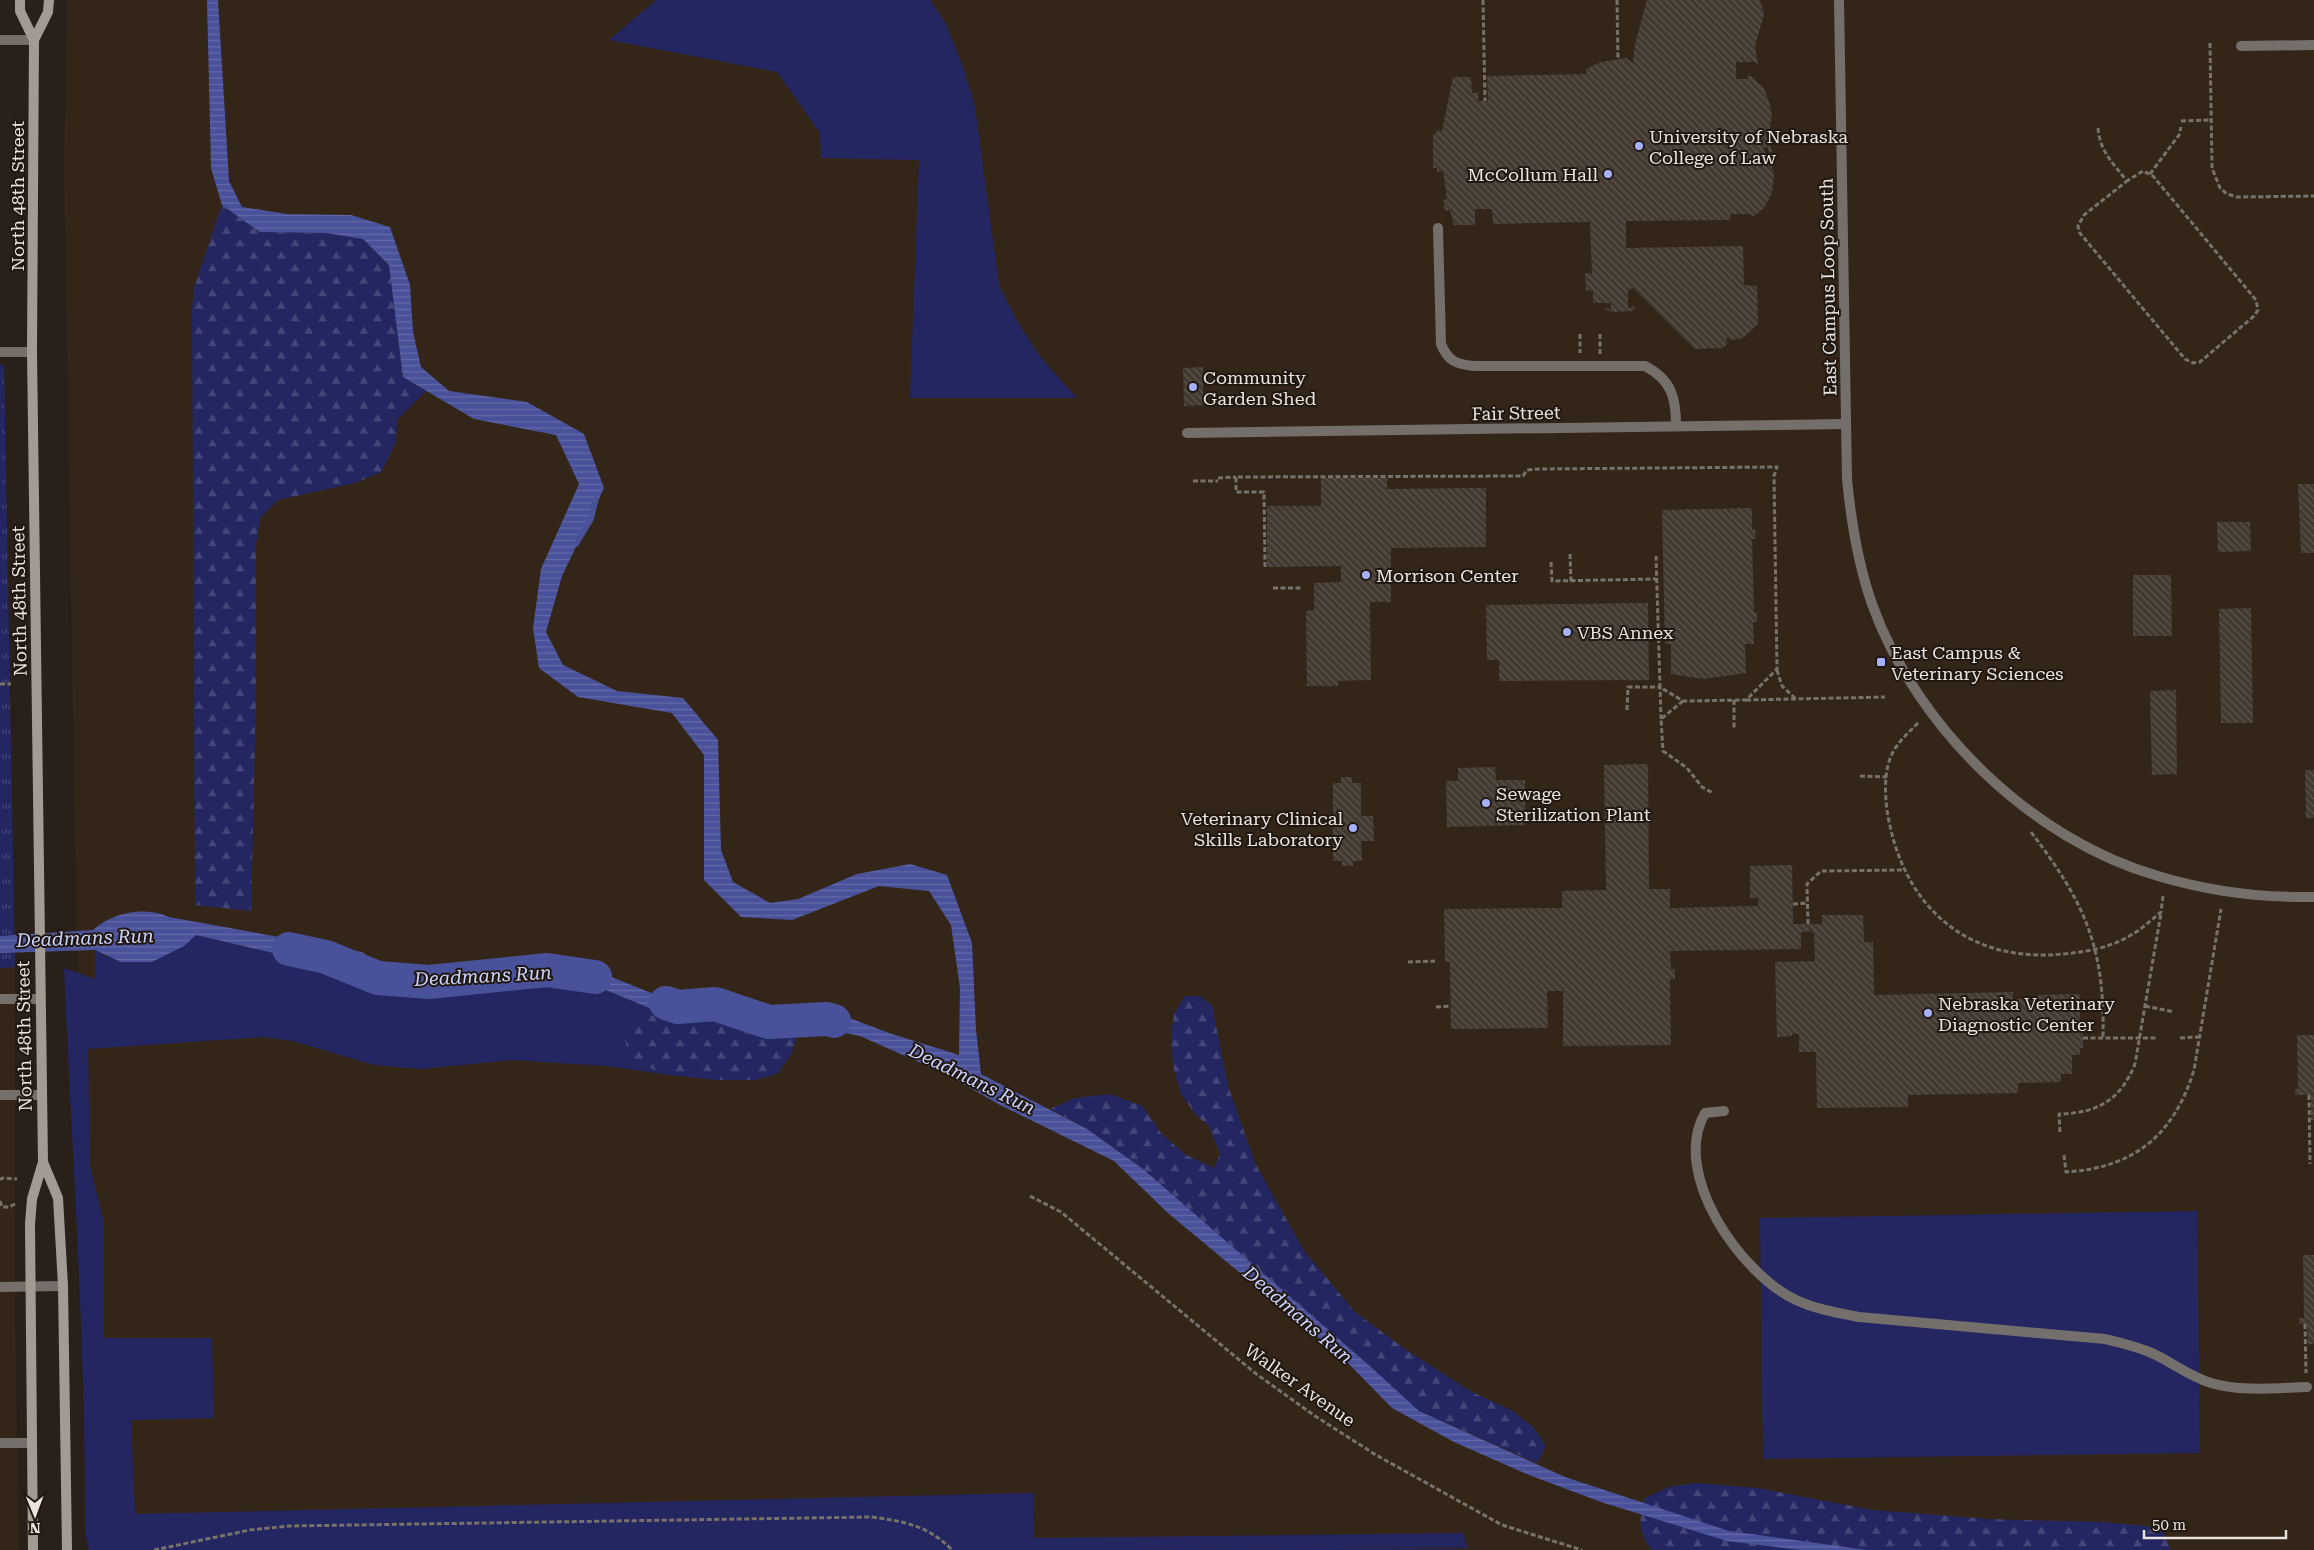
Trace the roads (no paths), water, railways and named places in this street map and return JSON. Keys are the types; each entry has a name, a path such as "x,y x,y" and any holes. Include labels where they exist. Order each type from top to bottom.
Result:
{"main road":[{"name":"North 48th Street","path":"20,0 20,11 34,40 32,352 43,1162 32,1198 30,1224 33,1550"},
{"name":"North 48th Street","path":"34,40 48,12 48,0"},
{"name":"North 48th Street","path":"43,1162 58,1198 63,1286 67,1550"}],"street":[{"name":"East Campus Loop South","path":"1839,0 1847,479 1851,515 1872,604 1894,653 1918,694 1945,730 1971,759 1999,787 2033,813 2070,837 2109,857 2157,876 2195,885 2269,897 2314,897"},
{"path":"0,40 34,40"},
{"path":"2241,46 2314,45"},
{"path":"1438,228 1441,344 1449,359 1458,364 1474,366 1628,364 1645,366 1655,371 1664,379 1670,389 1676,404 1676,426"},
{"path":"0,352 32,352"},
{"name":"Fair Street","path":"1187,433 1846,424"},
{"path":"0,1000 40,999"},
{"path":"0,1095 42,1096"},
{"path":"1724,1111 1705,1114 1697,1132 1696,1152 1703,1191 1712,1212 1738,1252 1757,1272 1795,1300 1821,1309 1859,1317 2105,1339 2130,1345 2157,1356 2168,1364 2213,1384 2245,1388 2307,1387"},
{"path":"0,1287 63,1286"},
{"path":"0,1443 32,1442"}],"water":[{"path":"207,0 218,0 229,181 242,207 287,214 351,215 390,227 410,285 413,332 421,367 449,391 527,402 584,434 604,488 562,576 546,632 563,665 617,691 683,698 718,740 721,850 733,882 770,903 798,899 857,874 910,864 947,875 972,943 976,1030 981,1074 1087,1129 1143,1169 1419,1411 1565,1477 1729,1531 1867,1550 1801,1550 1727,1541 1601,1502 1529,1475 1454,1442 1392,1408 1345,1360 1169,1214 1114,1161 1000,1105 946,1074 860,1036 789,1021 710,1019 666,1015 577,978 392,988 346,958 317,963 196,935 184,946 152,962 121,962 95,950 0,953 0,936 93,930 119,915 149,912 362,952 391,974 498,975 586,967 669,1000 777,1012 839,1014 889,1033 959,1055 960,988 951,925 929,891 879,886 792,920 741,917 704,880 704,755 672,713 578,697 539,668 533,628 541,569 579,484 556,435 474,419 403,377 389,265 363,239 326,233 260,232 222,205 211,168"}],"waterway":[{"path":"576,544 591,519 596,499"},
{"name":"Deadmans Run","path":"289,949 326,957 378,978 429,982 547,970 595,977"},
{"name":"Deadmans Run","path":"666,1003 678,1007 715,1004 769,1022 827,1019 834,1021"}],"place":[{"name":"University of Nebraska College of Law","path":"1639,146"},
{"name":"McCollum Hall","path":"1608,174"},
{"name":"Community Garden Shed","path":"1193,387"},
{"name":"Morrison Center","path":"1366,575"},
{"name":"VBS Annex","path":"1567,632"},
{"name":"East Campus & Veterinary Sciences","path":"1881,662"},
{"name":"Sewage Sterilization Plant","path":"1486,803"},
{"name":"Veterinary Clinical Skills Laboratory","path":"1353,828"},
{"name":"Nebraska Veterinary Diagnostic Center","path":"1928,1013"}]}
